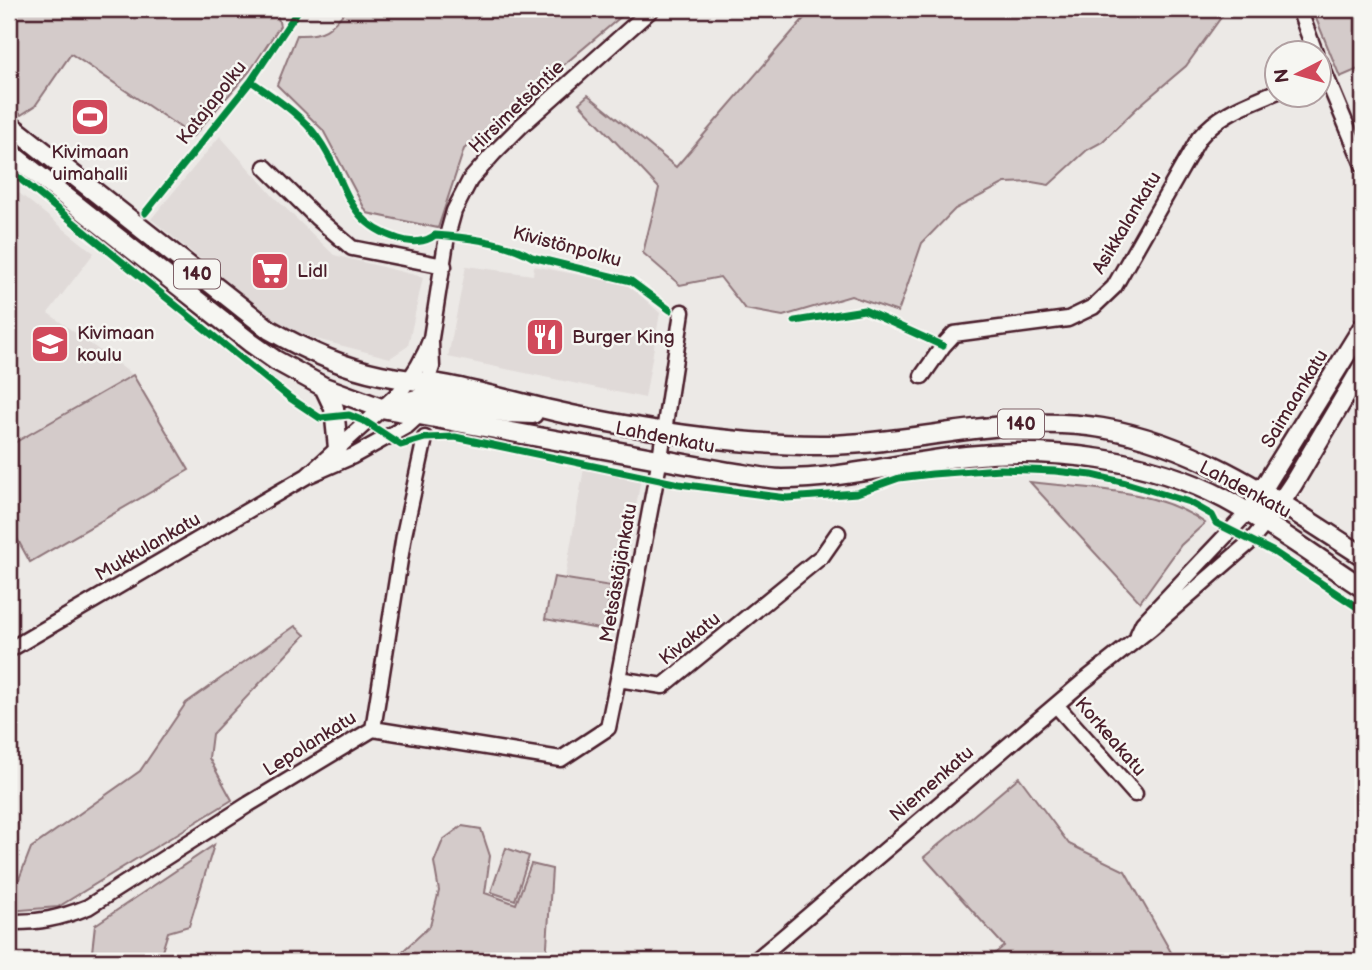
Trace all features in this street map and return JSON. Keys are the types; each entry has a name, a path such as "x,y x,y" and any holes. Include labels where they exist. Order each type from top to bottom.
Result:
{"main road":[{"name":"Lahdenkatu","path":"9,124 270,330 326,359 371,373 419,394 660,458 780,479 1012,452 1057,454 1139,466 1222,497 1363,588"},
{"name":"140","path":"9,152 275,360 324,387 381,408"},
{"name":"Saimaankatu","path":"1262,492 1363,327"},
{"path":"1266,523 1363,366"},
{"path":"324,387 334,408 338,448"},
{"name":"Lahdenkatu","path":"419,394 508,413 571,415 664,431 767,444 830,445 894,440 1030,423 1062,423 1105,428 1193,455 1262,492 1363,556"},
{"path":"381,408 419,394"},
{"name":"Niemenkatu","path":"1248,512 1262,492"}],"street":[{"name":"Hirsimetsäntie","path":"419,394 444,266 447,236 454,211 470,180 522,125 652,9"},
{"path":"1300,9 1310,38"},
{"name":"Asikkalankatu","path":"922,376 954,334 1068,319 1093,307 1114,286 1199,138 1211,124 1225,114 1264,97"},
{"path":"1334,99 1363,165"},
{"path":"265,167 352,248 444,266"},
{"name":"Metsästäjänkatu","path":"618,679 660,458 682,312"},
{"name":"Mukkulankatu","path":"9,650 307,476 353,456 407,426 419,394"},
{"name":"Mukkulankatu","path":"307,476 381,408"},
{"name":"Lepolankatu","path":"9,922 61,918 88,907 373,729 404,535 425,438"},
{"name":"Niemenkatu","path":"1136,639 1143,623 1248,512"},
{"name":"Niemenkatu","path":"755,961 1250,542 1266,523"},
{"name":"Kivakatu","path":"618,679 663,686 821,556 838,533"},
{"path":"373,729 561,759 608,728 618,679"},
{"name":"Korkeakatu","path":"1056,705 1135,794"}],"shaded area":[{"path":"9,9 276,9 280,26 250,71 193,136 71,54 35,106 21,115 9,103"},
{"path":"347,9 630,9 464,149 438,228 367,213 323,130 277,85 297,35 326,30"},
{"path":"812,9 1227,9 1186,66 1102,142 1087,150 1049,185 1032,182 1005,183 955,209 922,243 898,312 851,296 783,316 745,309 720,277 680,285 643,253 659,188 579,103 588,95 676,167"},
{"path":"1315,9 1363,9 1363,67 1340,77 1334,62 1334,38 1324,38"},
{"path":"220,136 273,196 334,255 423,277 408,346 390,358 312,338 278,323 151,219"},
{"name":"Kivimaan koulu","path":"9,185 94,253 48,313 133,375 9,446"},
{"path":"466,266 533,275 534,266 629,285 660,313 645,398 448,357"},
{"path":"133,375 189,470 30,562 9,524 9,446"},
{"path":"584,468 641,478 622,588 565,578"},
{"path":"1030,482 1143,496 1186,511 1205,523 1181,545 1140,602"},
{"path":"554,577 611,586 604,630 545,619"},
{"path":"295,626 305,635 212,734 209,758 232,800 58,907 9,911 31,848 140,771 186,703"},
{"path":"1019,777 1069,844 1125,871 1176,961 986,961 1004,946 924,857"},
{"path":"462,826 481,829 490,856 485,893 516,904 531,864 552,869 546,961 392,961 430,926 439,891 434,862 443,840"},
{"path":"214,845 189,926 168,932 159,961 91,961 95,925"},
{"path":"506,848 529,856 515,900 491,892"}],"cycle path":[{"name":"Katajapolku","path":"145,213 251,81 299,9"},
{"name":"Katajapolku","path":"251,81 286,106 317,137 356,210 366,222 380,231 399,239 417,242 435,235 498,244 532,257 631,281 670,310"},
{"path":"9,170 290,398 320,418 349,415 366,422 401,445 425,438 455,437 679,484 787,498 857,493 899,478 932,474 1000,469 1092,475 1189,502 1212,515 1216,523 1274,552 1363,611"},
{"path":"795,321 864,310 943,346"}],"place":[{"name":"Kivimaan uimahalli","path":"90,117"},
{"name":"Lidl","path":"270,271"},
{"name":"Burger King","path":"545,337"},
{"name":"Kivimaan koulu","path":"50,344"}]}
